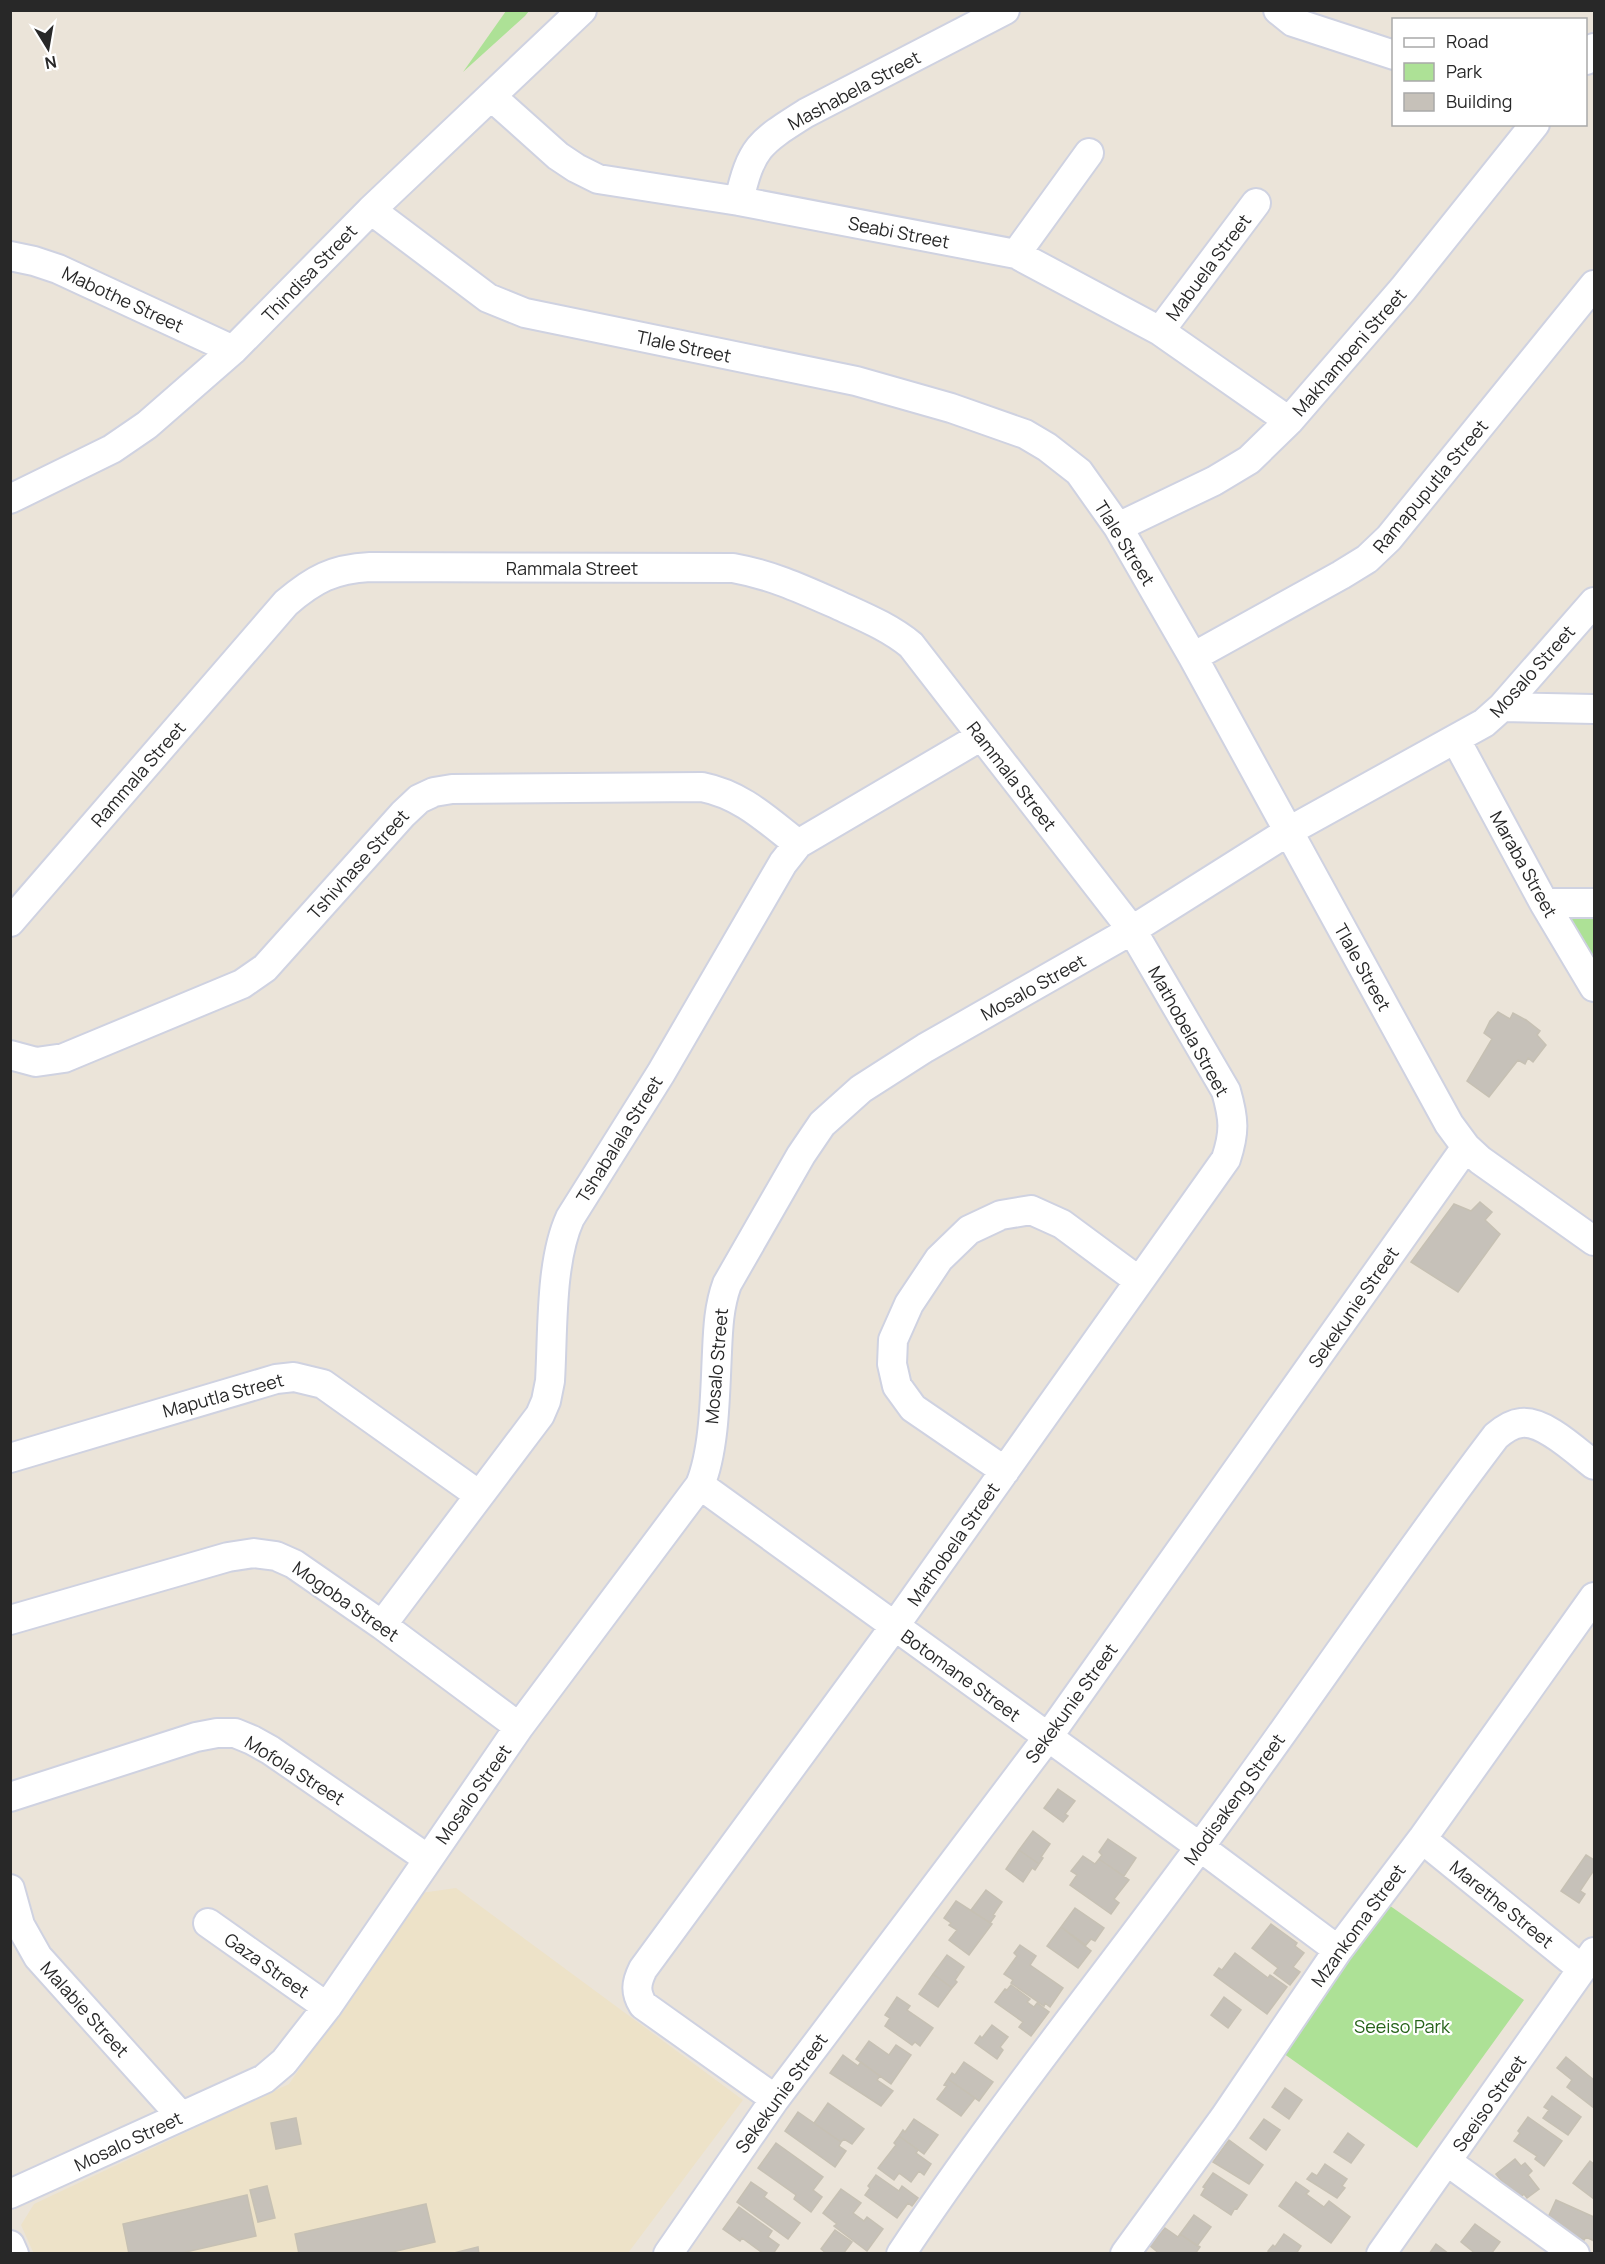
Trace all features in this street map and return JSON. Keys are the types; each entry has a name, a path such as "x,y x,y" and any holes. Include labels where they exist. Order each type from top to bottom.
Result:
{"street":[{"name":"Thindisa Street","path":"10,499 112,449 131,437 233,350 371,210 582,10"},
{"name":"Mashabela Street","path":"739,201 746,170 759,145 779,130 1005,10"},
{"path":"1278,10 1293,22 1392,54"},
{"name":"Seabi Street","path":"492,97 558,156 598,179 739,201 1016,254 1160,331 1289,421"},
{"name":"Makhambeni Street","path":"1118,527 1214,481 1249,460 1289,421 1403,289 1533,126"},
{"path":"1016,254 1089,153"},
{"name":"Mabuela Street","path":"1160,331 1256,203"},
{"name":"Tlale Street","path":"371,210 488,298 502,305 525,313 856,381 951,408 1025,434 1047,447 1079,472 1118,527 1193,657 1449,1124 1480,1160 1594,1241"},
{"name":"Mabothe Street","path":"10,256 58,269 233,350"},
{"name":"Ramapuputla Street","path":"1193,657 1341,575 1374,552 1412,512 1594,285"},
{"name":"Rammala Street","path":"10,922 286,603 306,586 332,572 349,568 732,568 767,575 855,613 897,634 911,645 1132,930"},
{"name":"Mosalo Street","path":"10,2194 264,2079 284,2062 327,2007 519,1727 700,1485 706,1470 722,1298 727,1284 781,1188 822,1124 861,1089 915,1054 1132,930 1289,831 1484,723 1502,708 1594,602"},
{"path":"1502,708 1594,709"},
{"name":"Tshabalala Street","path":"382,1625 479,1494 532,1428 546,1401 550,1381 558,1257 562,1236 570,1218 661,1073 764,892 798,844 980,736"},
{"name":"Maraba Street","path":"1456,740 1544,903 1594,987"},
{"name":"Tshivhase Street","path":"10,1055 36,1062 75,1054 242,984 272,960 403,814 419,799 434,792 474,788 702,788 722,791 740,800 798,844"},
{"path":"1544,903 1594,903"},
{"name":"Mathobela Street","path":"775,2099 644,2005 638,1996 637,1981 650,1959 894,1627 1226,1159 1233,1137 1233,1115 1226,1091 1132,930"},
{"name":"Sekekunie Street","path":"668,2253 775,2099 1048,1737 1467,1147"},
{"path":"1005,1471 913,1408 897,1386 892,1364 893,1340 909,1304 939,1259 969,1230 1001,1215 1031,1210 1062,1224 1139,1281"},
{"name":"Maputla Street","path":"10,1458 276,1378 294,1377 322,1384 479,1494"},
{"name":"Modisakeng Street","path":"901,2253 988,2129 1200,1847 1432,1520 1496,1436 1506,1428 1521,1423 1534,1424 1547,1430 1594,1465"},
{"name":"Botomane Street","path":"700,1485 1200,1847 1338,1950"},
{"name":"Mogoba Street","path":"10,1620 228,1557 254,1553 276,1556 294,1564 382,1625 519,1727"},
{"name":"Mzankoma Street","path":"1125,2253 1224,2118 1338,1950 1422,1839 1594,1597"},
{"name":"Mofola Street","path":"10,1797 195,1737 235,1733 270,1750 428,1859"},
{"name":"Marethe Street","path":"1422,1839 1588,1961"},
{"name":"Malabie Street","path":"10,1889 20,1925 38,1957 181,2116"},
{"name":"Gaza Street","path":"208,1923 327,2007"},
{"name":"Seeiso Street","path":"1381,2253 1448,2162 1588,1961"},
{"path":"1448,2162 1575,2253"},
{"path":"10,2245 14,2253"}],"shaded area":[{"path":"456,1888 743,2100 628,2253 34,2254 21,2225 34,2204 289,2084 421,1893"}],"green space":[{"path":"506,11 529,11 463,72"},
{"path":"1568,915 1594,915 1594,969"},
{"name":"Seeiso Park","path":"1386,1903 1524,2000 1417,2148 1280,2051"}],"building":[{"path":"1498,1012 1510,1019 1513,1013 1526,1020 1540,1031 1537,1035 1546,1045 1533,1062 1528,1058 1525,1064 1518,1060 1489,1097 1467,1081 1492,1039 1484,1033"},
{"path":"1480,1202 1492,1212 1485,1220 1500,1234 1458,1292 1411,1262 1454,1204 1471,1211"},
{"path":"1058,1789 1075,1801 1065,1814 1068,1816 1063,1822 1044,1808"},
{"path":"1033,1831 1050,1844 1039,1864 1019,1850"},
{"path":"1108,1839 1136,1858 1124,1876 1099,1859 1102,1855 1099,1852"},
{"path":"1019,1850 1039,1864 1035,1870 1032,1868 1023,1882 1006,1869"},
{"path":"1586,1855 1594,1860 1594,1870 1580,1891 1585,1894 1579,1903 1561,1891"},
{"path":"1083,1856 1095,1864 1099,1859 1129,1880 1114,1899 1119,1903 1111,1914 1070,1885 1077,1875 1071,1871"},
{"path":"986,1890 1002,1902 990,1923 971,1910"},
{"path":"956,1901 992,1924 969,1955 949,1940 957,1930 944,1918"},
{"path":"1075,1908 1104,1928 1095,1941 1091,1939 1086,1945 1061,1927"},
{"path":"1271,1924 1297,1943 1295,1946 1304,1953 1293,1967 1300,1972 1290,1985 1274,1973 1278,1968 1252,1948"},
{"path":"1061,1927 1091,1951 1078,1968 1047,1946"},
{"path":"1020,1945 1036,1956 1030,1965 1063,1988 1050,2007 1045,2003 1044,2006 1011,1983 1013,1980 1004,1974 1017,1956 1014,1953"},
{"path":"1235,1953 1268,1978 1270,1975 1287,1987 1267,2014 1214,1975 1219,1968 1222,1970"},
{"path":"947,1955 964,1967 952,1988 933,1974"},
{"path":"933,1974 952,1988 938,2007 919,1994"},
{"path":"1011,1985 1030,1999 1027,2002 1034,2007 1037,2003 1049,2012 1031,2036 1019,2027 1023,2022 995,2002"},
{"path":"897,1997 910,2006 907,2010 933,2028 920,2046 915,2042 912,2045 885,2026 890,2018 885,2015"},
{"path":"1224,1997 1241,2010 1228,2028 1211,2015"},
{"path":"992,2025 1008,2037 1000,2047 1003,2050 997,2059 975,2043"},
{"path":"869,2041 889,2055 896,2045 911,2055 891,2084 856,2059"},
{"path":"843,2055 858,2066 861,2062 880,2076 877,2080 893,2091 881,2106 830,2073"},
{"path":"1566,2057 1594,2080 1594,2108 1567,2087 1572,2080 1557,2068"},
{"path":"964,2062 993,2082 979,2101 948,2079 952,2073 955,2075"},
{"path":"948,2079 975,2098 961,2116 937,2099 947,2086 944,2085"},
{"path":"1285,2088 1302,2100 1289,2119 1272,2107"},
{"path":"1552,2096 1581,2117 1568,2135 1543,2118 1549,2110 1544,2107"},
{"path":"828,2103 864,2129 852,2144 844,2139 841,2142 814,2123"},
{"path":"798,2112 841,2142 839,2146 846,2151 835,2167 785,2131"},
{"path":"1528,2117 1562,2141 1544,2166 1535,2159 1537,2156 1514,2141"},
{"path":"296,2118 301,2144 276,2149 271,2123"},
{"path":"914,2119 938,2135 924,2154 899,2136 903,2130 905,2132"},
{"path":"1264,2119 1280,2130 1266,2150 1250,2138"},
{"path":"1348,2133 1364,2145 1351,2163 1334,2152"},
{"path":"899,2136 918,2150 916,2153 931,2164 924,2175 919,2171 911,2182 899,2173 894,2180 878,2168 896,2145 894,2143"},
{"path":"1229,2140 1263,2165 1249,2184 1213,2162"},
{"path":"776,2143 823,2177 813,2190 822,2197 811,2212 794,2199 796,2195 758,2168"},
{"path":"1515,2159 1521,2166 1525,2163 1532,2171 1528,2175 1539,2189 1527,2198 1524,2194 1517,2200 1496,2174"},
{"path":"1590,2161 1594,2164 1594,2199 1573,2183"},
{"path":"1325,2164 1347,2179 1342,2186 1345,2188 1337,2198 1307,2179 1312,2173 1317,2176"},
{"path":"1213,2173 1247,2195 1231,2215 1201,2195 1205,2188 1203,2187"},
{"path":"876,2175 899,2191 902,2186 918,2198 912,2206 908,2203 897,2218 865,2195"},
{"path":"751,2182 767,2193 764,2197 800,2223 788,2239 737,2202"},
{"path":"1296,2182 1309,2191 1306,2194 1324,2207 1329,2201 1350,2217 1331,2243 1279,2206"},
{"path":"267,2186 275,2218 258,2222 250,2190"},
{"path":"841,2189 861,2203 853,2213 864,2221 867,2217 883,2229 867,2251 834,2226 837,2224 823,2213"},
{"path":"247,2195 256,2236 177,2254 129,2254 123,2224"},
{"path":"1556,2200 1594,2217 1594,2241 1586,2237 1584,2240 1546,2222"},
{"path":"426,2204 435,2242 384,2254 299,2254 295,2234"},
{"path":"739,2207 772,2231 768,2237 779,2245 773,2254 764,2254 742,2238 740,2241 723,2229"},
{"path":"1194,2215 1211,2227 1197,2246 1180,2234"},
{"path":"1475,2224 1500,2242 1491,2254 1476,2254 1461,2242"},
{"path":"1165,2228 1178,2237 1180,2234 1200,2247 1195,2254 1160,2254 1150,2246"},
{"path":"835,2230 852,2242 843,2254 827,2254 821,2249"},
{"path":"1284,2234 1301,2246 1296,2254 1272,2254 1268,2251 1273,2245 1275,2247"},
{"path":"1436,2244 1449,2254 1429,2254"},
{"path":"478,2247 479,2254 450,2254"}]}
